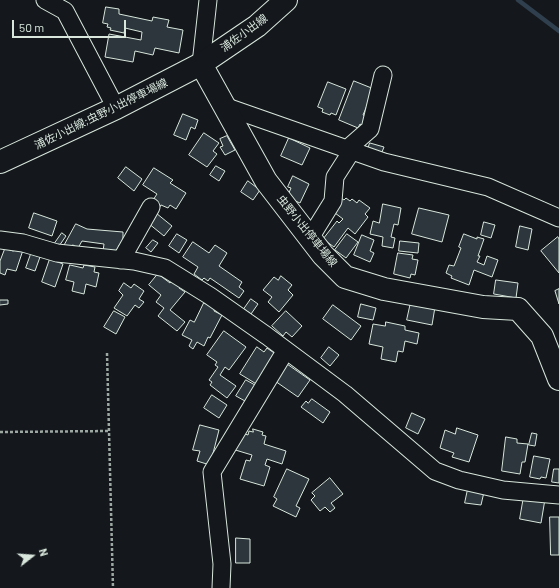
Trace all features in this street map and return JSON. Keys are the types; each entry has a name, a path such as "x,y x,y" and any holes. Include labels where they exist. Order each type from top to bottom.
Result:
{"main road":[{"name":"浦佐小出線","path":"200,64 256,26 286,0"},
{"name":"浦佐小出線;虫野小出停車場線","path":"0,162 116,108 200,64"},
{"name":"虫野小出停車場線","path":"200,64 266,181 323,255 345,277 384,289 482,307 518,309 542,336 559,379"}],"street":[{"path":"45,0 64,11 116,108"},
{"path":"200,64 208,0"},
{"path":"310,238 333,201 335,177 348,151 370,129 383,75"},
{"path":"224,106 348,151 384,162 488,187 559,218"},
{"path":"121,260 151,207"},
{"path":"0,240 23,243 57,253 134,261 164,268 210,296 345,394 435,471 459,480 504,490 559,495"},
{"path":"221,588 222,564 212,472 286,350"}],"path":[{"path":"107,354 113,588"},
{"path":"0,432 109,431"}],"building":[{"path":"106,7 119,9 119,14 152,21 153,17 169,20 167,27 183,30 179,53 155,48 153,55 135,51 133,62 105,57 109,34 141,40 142,32 125,28 124,33 110,30 111,28 107,27 108,24 103,23"},
{"path":"354,81 374,89 363,115 367,117 363,126 360,124 358,128 339,120"},
{"path":"328,82 346,89 336,115 331,113 330,115 322,112 323,109 318,107"},
{"path":"183,114 198,120 195,129 191,127 186,140 174,135"},
{"path":"204,133 219,143 213,151 217,154 207,167 189,155"},
{"path":"227,136 235,150 225,155 220,147 223,146 220,139"},
{"path":"289,138 310,148 302,165 281,156"},
{"path":"370,143 384,147 380,157 367,152"},
{"path":"216,166 225,171 219,181 210,175"},
{"path":"126,167 142,179 134,191 118,178"},
{"path":"154,168 173,180 170,183 186,193 176,209 170,205 168,208 161,205 159,208 151,203 157,194 143,185"},
{"path":"293,176 309,184 300,203 291,199 288,195 291,188 288,187"},
{"path":"248,181 260,190 253,200 241,192"},
{"path":"341,198 344,200 346,198 350,201 352,199 357,203 359,200 370,208 365,214 368,217 355,234 348,228 334,247 323,239 337,221 339,223 343,219 331,210"},
{"path":"383,204 401,208 398,225 394,224 391,237 395,238 393,248 382,246 383,237 370,234 373,221 379,223"},
{"path":"419,208 449,215 442,242 412,234"},
{"path":"34,213 57,221 52,236 29,228"},
{"path":"156,213 172,226 164,236 148,223"},
{"path":"484,222 495,225 491,238 481,235"},
{"path":"76,224 87,229 123,232 123,245 119,245 119,251 103,251 104,244 82,241 78,248 73,245 68,247 64,246"},
{"path":"520,226 532,229 528,250 516,247"},
{"path":"62,233 66,236 59,246 55,243"},
{"path":"177,234 187,240 179,253 169,246"},
{"path":"347,234 358,242 346,258 335,250"},
{"path":"464,234 477,239 477,237 484,239 477,262 484,265 487,256 498,260 492,277 474,270 469,285 451,278 452,276 446,273 449,265 454,266 461,248 459,247"},
{"path":"362,235 374,240 370,251 374,253 370,262 354,255"},
{"path":"558,237 559,239 559,273 541,251"},
{"path":"153,240 158,243 151,252 146,248"},
{"path":"400,241 419,243 418,253 399,251"},
{"path":"193,242 209,253 215,245 227,253 219,266 242,282 239,287 244,291 239,298 210,278 208,281 204,278 202,280 194,274 198,267 183,257"},
{"path":"14,247 23,250 16,271 7,269 5,275 0,273 0,261 5,248 13,251"},
{"path":"398,253 413,255 412,259 418,260 415,275 411,274 410,278 394,274"},
{"path":"31,254 40,257 35,271 26,268"},
{"path":"50,259 63,264 55,287 42,282"},
{"path":"70,265 83,268 84,265 95,267 94,272 99,273 96,287 86,284 84,294 72,291 74,282 66,280"},
{"path":"158,274 170,283 174,278 182,284 179,288 185,292 170,310 185,322 177,331 158,316 164,308 156,302 161,295 149,285"},
{"path":"281,276 292,285 288,290 293,295 279,312 268,302 272,297 263,290 274,277 278,280"},
{"path":"496,280 518,283 516,298 494,294"},
{"path":"124,283 131,288 134,284 144,291 139,299 144,302 139,308 135,305 127,316 114,308 123,295 119,291"},
{"path":"559,289 559,304 555,291"},
{"path":"251,299 258,304 251,314 244,309"},
{"path":"0,300 8,300 8,304 0,305"},
{"path":"411,302 435,307 432,325 407,320"},
{"path":"204,303 215,308 214,311 222,315 204,346 197,342 193,349 189,346 192,340 182,335 190,320 194,322"},
{"path":"361,304 376,308 373,320 358,317"},
{"path":"333,305 361,326 351,340 323,319"},
{"path":"114,311 125,317 116,334 104,327"},
{"path":"286,311 302,326 292,337 286,332 283,336 272,326"},
{"path":"386,322 405,326 405,330 419,333 417,344 405,341 403,352 398,351 396,362 381,359 383,347 369,344 373,324 385,326"},
{"path":"224,331 246,347 229,370 225,367 220,375 236,386 227,398 210,385 212,382 209,380 218,367 215,365 217,362 207,355"},
{"path":"257,347 264,352 267,348 277,355 258,385 240,374"},
{"path":"329,347 339,355 330,366 321,358"},
{"path":"287,364 310,380 298,397 275,381"},
{"path":"246,380 255,385 245,401 236,396"},
{"path":"212,395 227,405 219,418 204,408"},
{"path":"312,399 330,412 323,423 301,407 306,401 308,403"},
{"path":"412,413 425,419 418,434 406,428"},
{"path":"200,425 219,430 210,465 197,461 200,451 193,450"},
{"path":"457,428 478,435 469,462 452,457 454,453 440,448 445,430 455,434"},
{"path":"253,429 263,432 262,435 266,436 264,444 286,451 282,464 267,459 265,465 270,467 264,486 240,479 246,460 250,461 252,455 232,449 237,431 248,435 249,431 253,432"},
{"path":"532,433 537,434 535,446 529,445"},
{"path":"506,437 517,439 517,443 528,444 525,462 522,462 520,474 502,471"},
{"path":"534,456 550,459 546,478 541,477 540,479 530,477"},
{"path":"287,469 309,479 296,506 300,508 296,517 273,506 277,499 274,497"},
{"path":"554,469 559,469 559,483 552,482"},
{"path":"330,478 343,494 331,503 335,508 330,512 325,507 320,511 311,500 315,496 312,493"},
{"path":"468,489 484,492 481,505 465,503"},
{"path":"524,496 545,499 541,523 520,519"},
{"path":"550,517 559,517 559,555 551,555"},
{"path":"236,538 250,539 250,563 236,563"}],"waterway":[{"path":"518,0 559,31"}]}
